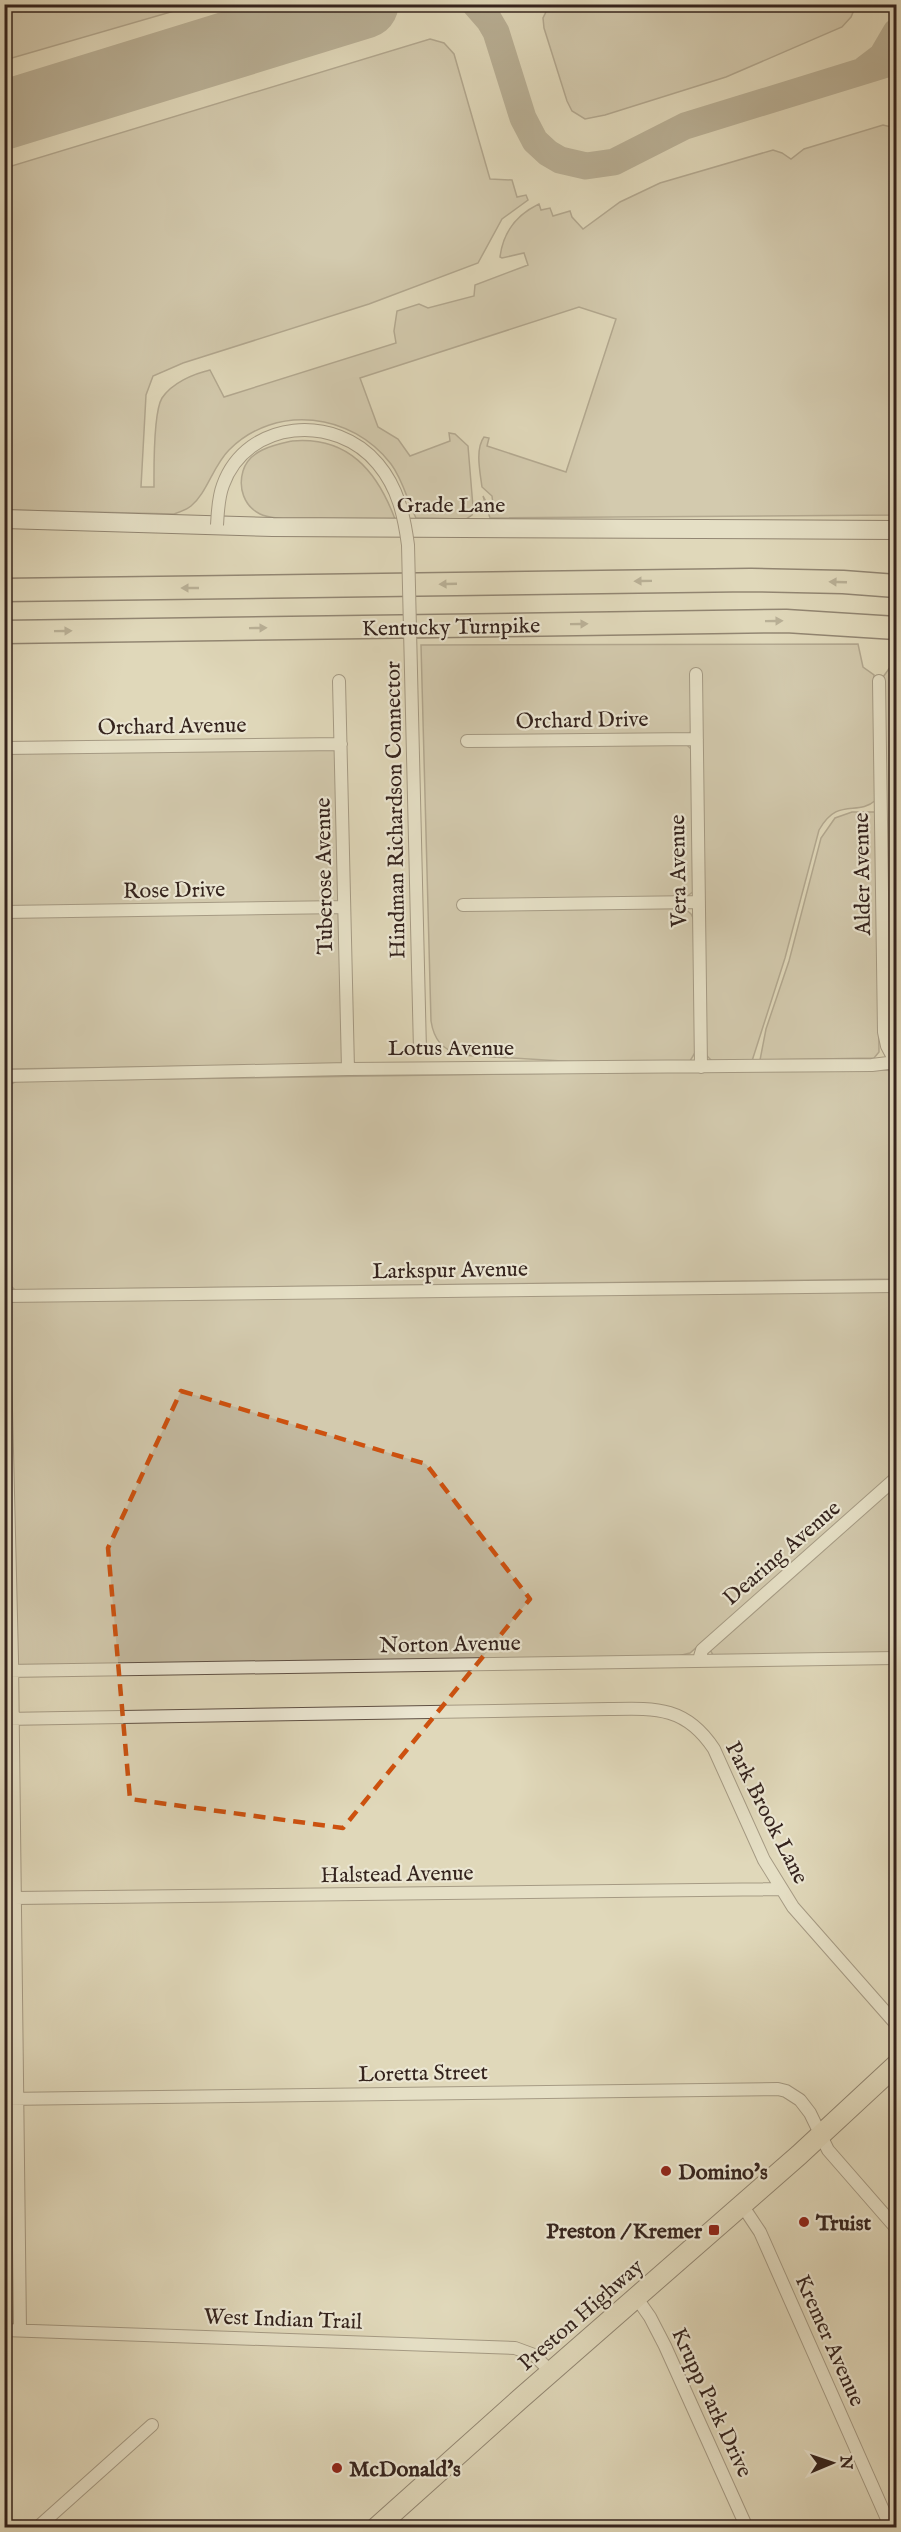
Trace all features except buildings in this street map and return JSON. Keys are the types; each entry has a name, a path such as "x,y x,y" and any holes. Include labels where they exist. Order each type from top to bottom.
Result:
{"highway":[{"path":"4,590 751,580 897,586"},
{"name":"Kentucky Turnpike","path":"4,632 786,621 897,628"}],"main road":[{"name":"Grade Lane","path":"4,519 217,525 897,530"},
{"name":"Preston Highway","path":"388,2523 551,2372 742,2205 897,2065"}],"street":[{"name":"Hindman Richardson Connector","path":"217,525 218,501 224,482 234,466 245,451 258,441 282,432 316,430 346,439 373,458 395,490 404,515 408,545 420,1069"},
{"name":"Vera Avenue","path":"696,674 701,1067"},
{"name":"Tuberose Avenue","path":"339,681 348,1069"},
{"name":"Alder Avenue","path":"879,681 884,1032 887,1046 896,1063"},
{"name":"Orchard Drive","path":"467,741 697,739"},
{"name":"Orchard Avenue","path":"4,748 341,744"},
{"path":"463,905 699,902"},
{"name":"Rose Drive","path":"4,912 344,908"},
{"name":"Lotus Avenue","path":"4,1076 348,1069 701,1067 896,1063"},
{"name":"Larkspur Avenue","path":"4,1296 897,1286"},
{"path":"4,1327 8,1719 14,1898 10,1951 10,2099 20,2330"},
{"name":"Dearing Avenue","path":"699,1660 702,1650 897,1478"},
{"name":"Norton Avenue","path":"8,1671 897,1658"},
{"name":"Park Brook Lane","path":"8,1719 630,1708 654,1708 679,1716 698,1728 714,1749 764,1860 793,1907 897,2024"},
{"name":"Halstead Avenue","path":"14,1898 782,1889"},
{"name":"Loretta Street","path":"10,2099 766,2088 786,2091 796,2097 810,2113 828,2150 897,2228"},
{"name":"Kremer Avenue","path":"742,2205 760,2233 891,2528"},
{"name":"Krupp Park Drive","path":"636,2297 651,2317 665,2346 747,2528"},
{"name":"West Indian Trail","path":"4,2330 515,2348 534,2355 551,2372"},
{"path":"37,2528 152,2425"}],"highlighted area":[{"path":"181,1391 426,1464 530,1599 343,1828 130,1799 108,1548"}],"shaded area":[{"path":"5,4 195,4 195,5 5,60"},
{"path":"550,4 856,5 851,17 842,27 726,77 605,115 585,119 572,111 567,101 544,28 543,18"},
{"path":"430,39 444,43 454,54 490,179 512,180 517,197 526,195 528,200 502,219 478,263 369,304 183,363 153,376 146,395 141,487 154,487 155,441 159,405 166,393 177,384 210,370 224,397 396,343 394,331 397,311 419,304 428,308 474,296 475,285 528,265 524,253 500,257 504,240 512,225 524,213 539,204 541,210 550,208 553,216 570,211 572,217 583,229 620,202 660,183 773,150 791,159 804,149 883,125 896,128 896,515 490,518 483,496 488,505 493,504 492,496 482,487 479,468 479,454 484,437 489,438 487,446 566,472 616,319 579,307 360,378 378,427 398,439 410,456 450,441 449,433 455,434 468,446 473,507 472,515 466,519 416,518 395,470 375,447 356,434 335,425 313,420 291,420 269,425 248,435 223,456 197,501 187,509 174,514 5,510 5,168"},
{"path":"292,441 329,444 358,460 379,486 395,519 285,519 270,517 254,511 246,501 242,490 242,477 246,464 256,453"},
{"path":"858,644 863,667 874,675 876,800 869,805 833,813 819,830 785,958 752,1061 713,1062 706,1055 691,731 680,745 687,745 691,749 694,891 685,898 683,907 691,914 695,922 696,1051 690,1061 596,1063 460,1055 448,1050 440,1043 431,1021 421,645"},
{"path":"896,659 896,1045 889,1033 883,677"},
{"path":"333,749 336,753 340,899 338,902 5,907 5,752"},
{"path":"852,812 876,812 879,1052 874,1058 760,1060 766,1029 789,961 821,838 835,818"},
{"path":"341,912 343,1064 11,1069 4,1063 4,917"},
{"path":"871,1069 896,1071 896,1279 15,1290 9,1284 5,1094 7,1086 17,1081"},
{"path":"896,1289 896,1472 690,1653 678,1656 17,1668 8,1307 12,1300"},
{"path":"896,1483 896,1653 713,1655 710,1650"}],"taxiway":[{"path":"475,4 496,32 523,118 535,141 560,160 586,166 614,162 685,126 896,61"},
{"path":"865,69 882,56 896,32"}],"runway":[{"path":"4,115 364,4"}],"place":[{"name":"Domino's","path":"666,2171"},
{"name":"Truist","path":"804,2222"},
{"name":"Preston / Kremer","path":"714,2230"},
{"name":"McDonald's","path":"337,2468"}]}
